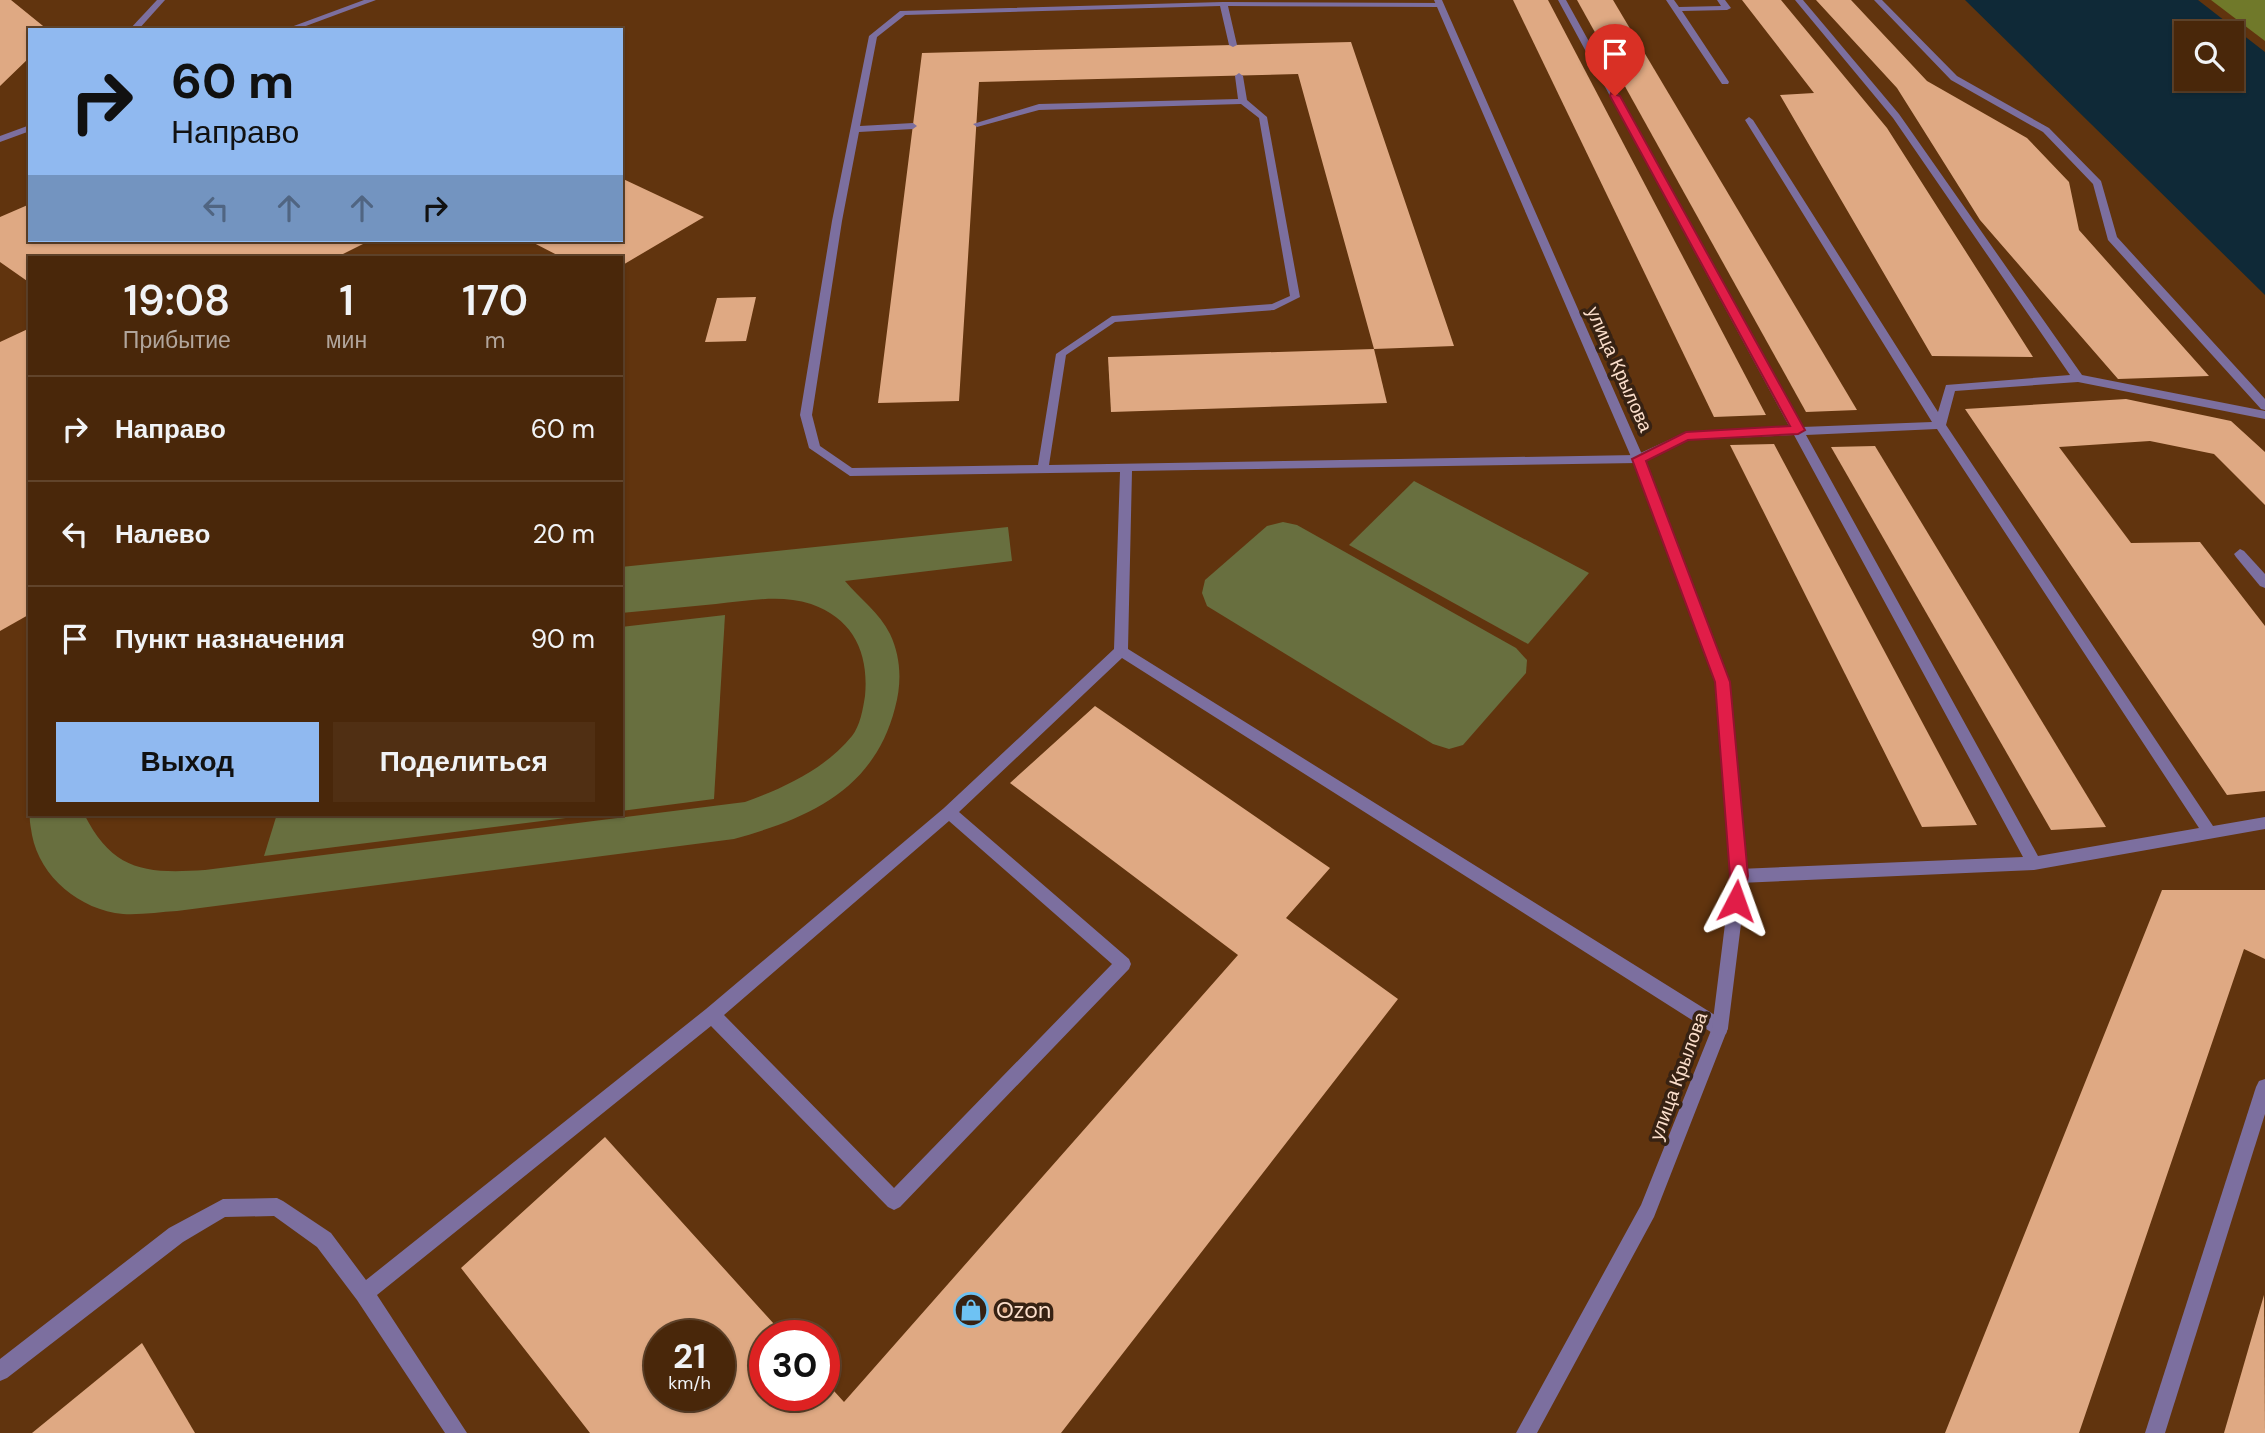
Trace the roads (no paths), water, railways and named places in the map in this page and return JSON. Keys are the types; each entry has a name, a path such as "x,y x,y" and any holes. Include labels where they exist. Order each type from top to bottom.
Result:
{"street":[{"path":"135,28 161,0"},
{"path":"293,28 372,0"},
{"path":"1562,0 2035,863"},
{"path":"1671,0 1726,82"},
{"path":"1677,9 1727,8 1721,0"},
{"path":"1799,0 1896,116 2078,378"},
{"path":"1878,0 1954,78 2046,130 2098,183 2112,238 2265,406"},
{"path":"1439,2 1223,4 903,13 873,36 837,221 806,415 815,448 850,472 1638,459 1686,436 1940,425"},
{"name":"улица Крылова","path":"1439,2 1638,459 1722,682 1739,876 1720,1028 1648,1211 1526,1433"},
{"path":"1223,4 1233,45"},
{"path":"1239,76 1243,102"},
{"path":"977,124 1039,107 1243,102 1263,117 1295,297 1274,307 1112,319 1061,354 1043,468"},
{"path":"1749,120 1940,425 2210,833"},
{"path":"856,128 913,126"},
{"path":"0,139 28,129"},
{"path":"1940,425 1951,388 2078,378 2265,415"},
{"path":"364,1293 712,1015 949,812 1121,651 1126,468"},
{"path":"2240,554 2265,583"},
{"path":"1121,651 1720,1028"},
{"path":"712,1015 894,1201 1123,964 949,812"},
{"path":"1739,876 2035,863 2265,823"},
{"path":"2155,1433 2265,1087"},
{"path":"0,1371 176,1235 223,1208 277,1207 324,1240 364,1293 457,1433"}],"water":[{"path":"1965,0 2198,0 2225,21 2174,21 2174,91 2244,91 2244,36 2265,52 2265,295"}],"place":[{"name":"Ozon","path":"971,1310"}]}
